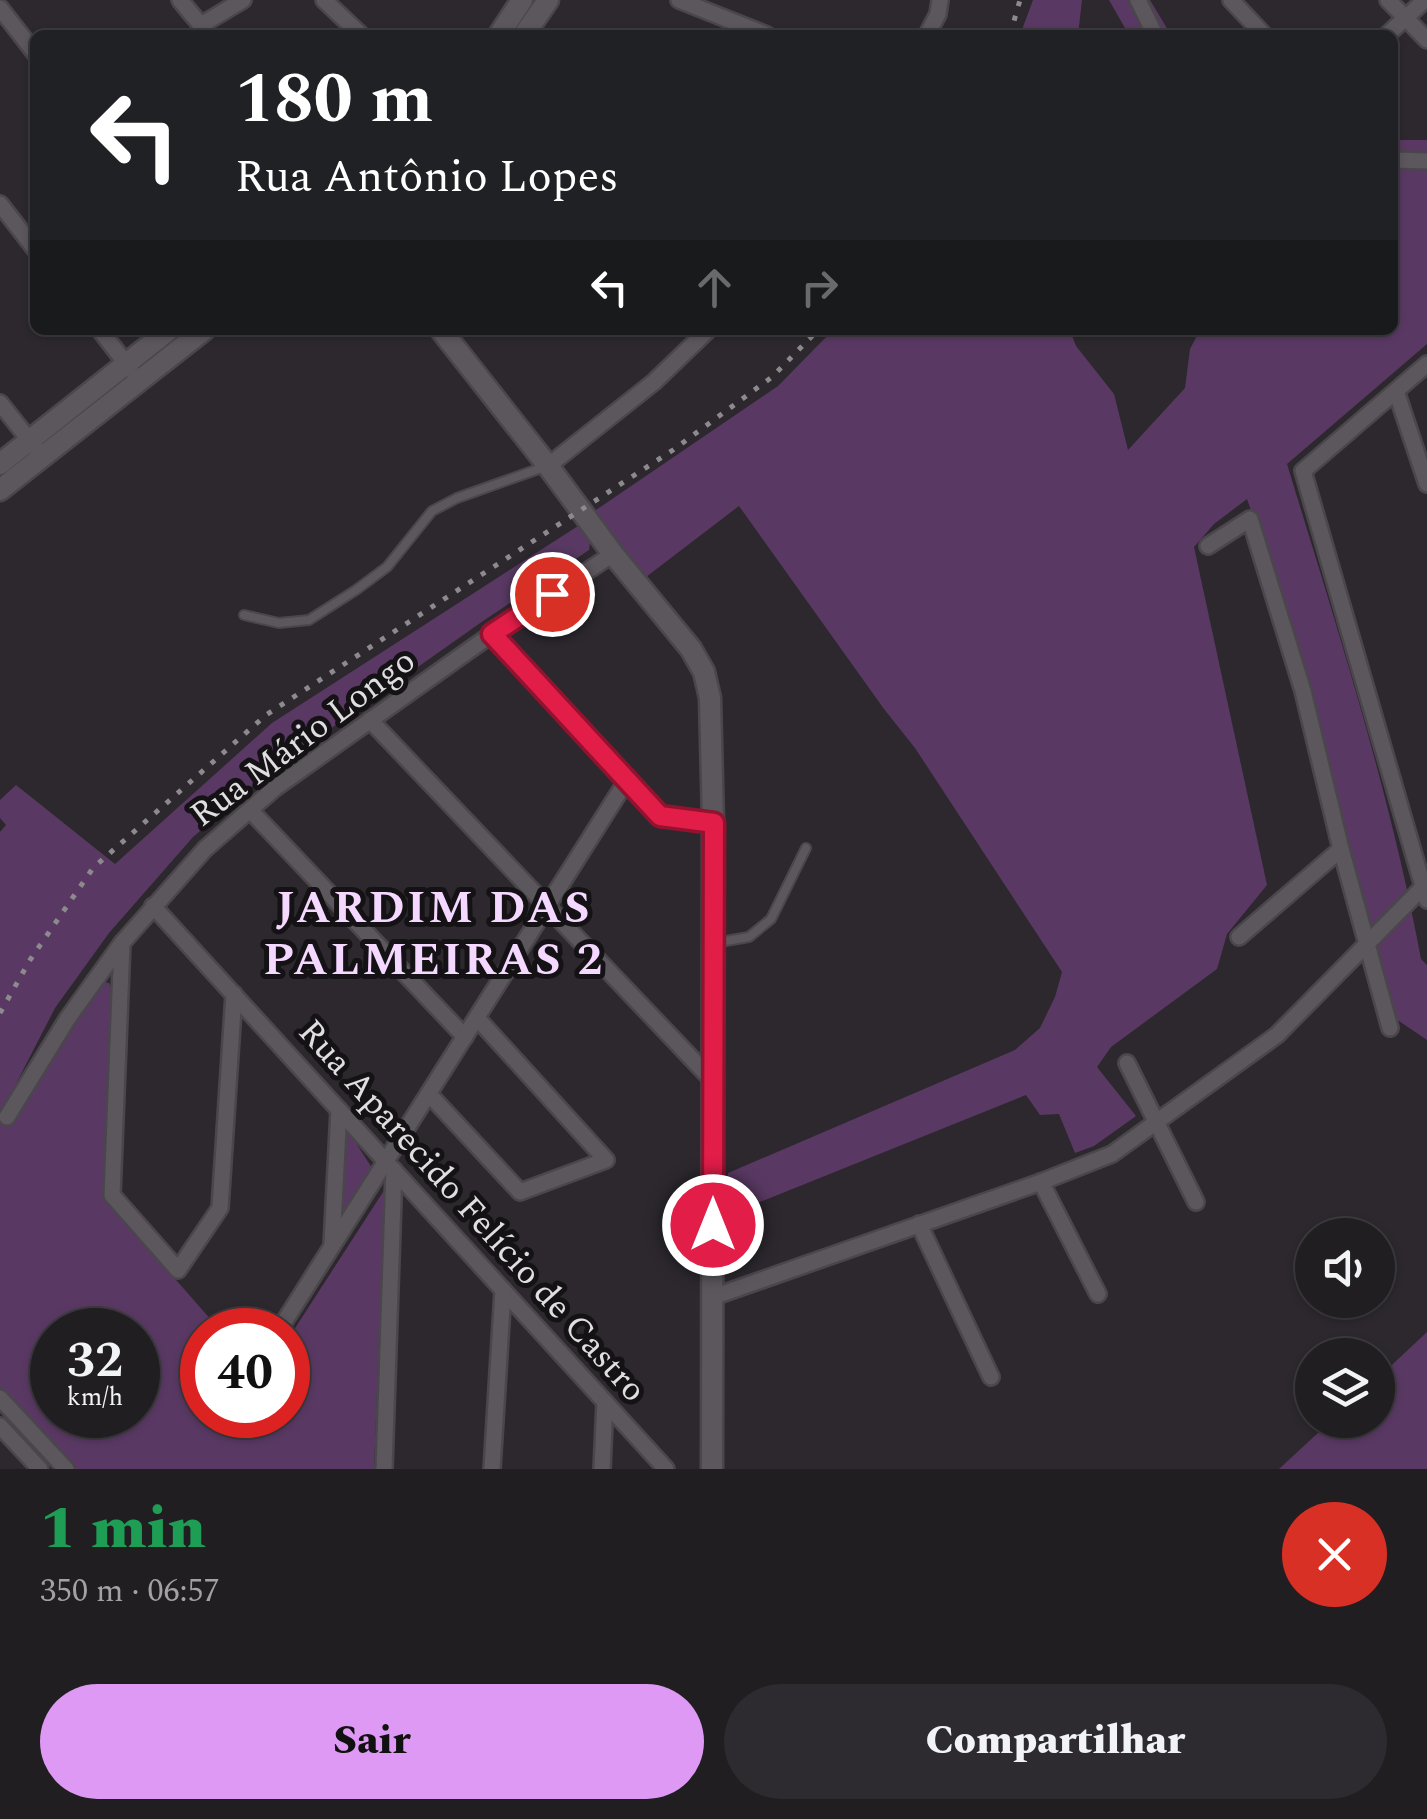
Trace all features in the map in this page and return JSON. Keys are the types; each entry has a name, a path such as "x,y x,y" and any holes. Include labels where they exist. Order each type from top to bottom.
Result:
{"street":[{"path":"180,0 205,30 244,0"},
{"path":"324,0 357,30"},
{"path":"678,0 754,30"},
{"path":"930,30 940,0"},
{"path":"1138,0 1152,30"},
{"path":"1231,0 1259,30"},
{"path":"1388,0 1427,40"},
{"path":"1393,30 1425,0"},
{"path":"0,8 30,46"},
{"path":"504,30 527,10"},
{"path":"1398,160 1427,161"},
{"path":"0,204 30,242"},
{"path":"104,335 133,372"},
{"path":"133,372 165,335"},
{"path":"0,490 36,448 133,372 196,335"},
{"path":"444,335 691,649 704,672 710,698 714,823 711,1468"},
{"path":"548,466 654,382 703,335"},
{"path":"713,1296 1112,1154 1277,1035 1366,944 1426,890 1302,471 1427,364"},
{"path":"1396,391 1427,484"},
{"path":"0,403 36,448"},
{"path":"0,464 36,448"},
{"path":"1208,546 1250,519 1303,691 1390,1028"},
{"name":"Rua Mário Longo","path":"8,1117 68,1018 122,943 204,849 275,788 492,634 613,554"},
{"path":"492,634 660,816 714,823"},
{"path":"370,720 714,1082"},
{"path":"293,1308 390,1166 429,1094 627,780"},
{"path":"250,810 465,1037"},
{"path":"1240,937 1341,849"},
{"name":"Rua Aparecido Felício de Castro","path":"153,906 666,1469"},
{"path":"122,943 112,1195 178,1270 220,1208 234,994"},
{"path":"429,1094 520,1192 606,1160 477,1018"},
{"path":"1127,1063 1196,1202"},
{"path":"332,1248 339,1110"},
{"path":"384,1469 390,1166"},
{"path":"1042,1182 1098,1294"},
{"path":"918,1224 991,1377"},
{"path":"492,1469 503,1290"},
{"path":"0,1398 66,1469"},
{"path":"602,1469 605,1402"},
{"path":"0,1426 40,1469"}],"lane":[{"path":"244,616 279,624 309,620 387,567 432,512 456,498 548,466"},
{"path":"714,943 749,936 771,919 806,848"}],"shaded area":[{"path":"1033,0 1082,0 1079,30 1022,30"},
{"path":"1109,0 1150,0 1168,30 1126,30"},
{"path":"1398,140 1427,140 1427,344 1287,464 1361,710 1394,834 1421,959 1427,965 1427,1040 1396,1019 1296,640 1247,499 1214,524 1194,547 1267,885 1227,934 1217,969 1111,1047 1097,1067 1136,1116 1094,1146 1075,1153 1059,1114 1040,1115 1026,1095 725,1216 728,1173 1015,1050 1040,1028 1062,972 915,748 739,506 646,577 593,512 778,386 828,335 1072,335 1076,346 1114,394 1128,450 1185,388 1190,349 1197,335 1398,335"},
{"path":"578,526 590,543 589,550 265,775 193,837 109,933 55,1008 0,1115 0,832 6,825 0,818 0,800 16,785 115,864 272,723"},
{"path":"103,982 109,983 112,989 104,1198 201,1308 180,1308 180,1438 310,1438 308,1308 385,1189 374,1469 72,1469 43,1438 160,1438 160,1308 30,1308 30,1424 0,1392 0,1115 12,1122 72,1020"},
{"path":"345,1126 372,1168 342,1215"},
{"path":"1427,1332 1427,1469 1279,1469 1313,1438 1395,1438 1395,1362"}],"railway":[{"path":"1011,30 1020,0"},
{"path":"0,1013 30,960 93,868 266,715 673,450 772,377 813,335"}],"district":[{"name":"JARDIM DAS PALMEIRAS 2","path":"434,934"}],"route":[{"path":"552,594 492,634 660,816 714,823 713,1225"}]}
